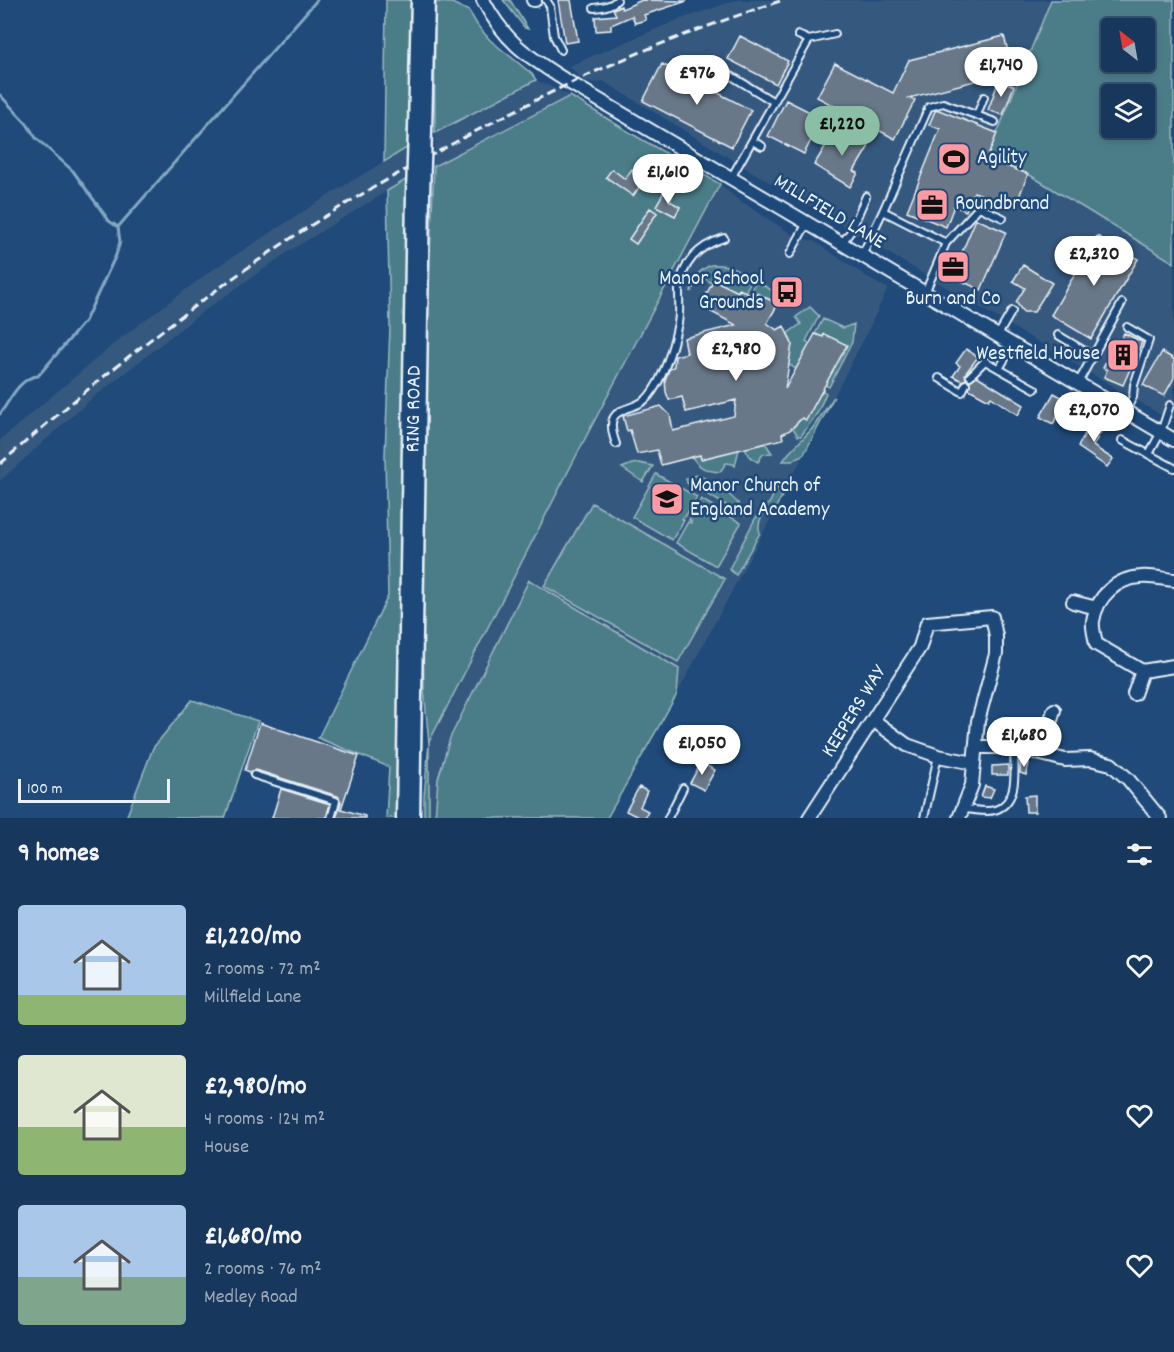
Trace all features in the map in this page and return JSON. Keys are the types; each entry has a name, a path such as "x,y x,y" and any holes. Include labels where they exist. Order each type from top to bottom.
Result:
{"highway":[{"name":"RING ROAD","path":"408,818 423,0"}],"street":[{"name":"MILLFIELD LANE","path":"483,0 491,16 510,41 571,84 925,293 958,306 998,335 1170,436"},
{"path":"1174,580 1142,577 1124,580 1108,589 1097,608 1093,622 1096,644 1142,670 1174,666"},
{"path":"1073,602 1097,608"},
{"name":"KEEPERS WAY","path":"809,818 920,647 927,622 992,617 996,636 996,654 978,721 976,747"},
{"path":"1134,694 1142,670"},
{"path":"1041,753 1054,711"},
{"path":"873,720 907,745 938,756 974,763"},
{"path":"961,813 972,785 976,747 1014,747 1065,760 1090,759 1111,764 1128,779 1160,818"}],"lane":[{"path":"546,0 550,6 554,36 561,50"},
{"path":"594,8 604,7 617,0"},
{"path":"798,35 808,40 835,34"},
{"path":"731,178 808,40"},
{"path":"707,61 774,102"},
{"path":"788,77 795,81"},
{"path":"977,115 984,97"},
{"path":"862,255 929,107 944,103 994,122"},
{"path":"752,141 762,147"},
{"path":"842,243 851,231 866,196"},
{"path":"925,293 946,243 979,207 1003,218"},
{"path":"883,210 946,243"},
{"path":"790,254 808,222"},
{"path":"616,444 611,431 616,415 648,398 666,363 678,322 680,287 690,260 707,245 724,238"},
{"path":"1078,383 1122,303"},
{"path":"998,335 1012,311"},
{"path":"1126,410 1133,397 1134,385 1149,340 1127,327"},
{"path":"1058,335 1093,356"},
{"path":"999,369 1013,344"},
{"path":"970,376 985,361 1035,389"},
{"path":"939,378 962,392 966,384"},
{"path":"1149,454 1170,436 1170,405"},
{"path":"1122,440 1174,468"},
{"path":"961,813 994,811 1005,805 1013,791 1014,747"},
{"path":"924,818 938,756"},
{"path":"254,775 336,801 331,818"},
{"path":"668,818 683,788"}],"shaded area":[{"path":"736,0 1051,0 987,158 1028,174 1174,263 1174,413 1171,421 603,81 598,83 584,81 569,66 675,21"},
{"path":"536,80 570,96 434,166 435,133"},
{"path":"413,144 412,176 291,250 201,313 89,401 0,481 0,440 117,341 209,272"},
{"name":"Manor Church of England Academy","path":"720,184 736,198 798,238 814,241 878,284 888,288 764,531 677,694 607,818 429,818 429,743 588,433"}],"green space":[{"path":"386,0 414,0 413,144 384,162"},
{"path":"503,0 510,0 528,29 525,28"},
{"path":"1051,0 1174,0 1174,263 1028,174 987,158"},
{"path":"434,2 452,3 469,11 490,40 532,74 536,80 435,133"},
{"path":"570,96 720,184 588,433 429,744 424,689 421,544 424,387 434,166","holes":["612,169 625,179 632,170 645,179 633,196","664,192 672,196 670,201 680,207 675,216 656,206","650,208 657,213 636,244 629,239"]},
{"path":"412,176 396,818 386,818 389,767 318,738 388,596 385,455 390,326 387,191"},
{"path":"711,265 733,268 752,279 745,292 739,289 738,292 714,280 712,283 699,276 691,292 697,276"},
{"path":"756,281 778,294 773,301 757,293 754,296 749,294"},
{"path":"810,307 819,316 806,341 810,344 796,369 786,363 792,344 788,333 801,324 796,317"},
{"path":"823,319 843,328 854,324 852,342 829,387 825,385 823,337 815,334"},
{"path":"822,390 826,393 818,412 801,436 798,436 793,428 802,418 807,419"},
{"path":"834,397 804,454 792,461 783,461 812,429"},
{"path":"765,443 772,453 763,454 758,462 747,453 745,448"},
{"path":"739,449 735,466 726,463 720,472 703,468 690,454 699,452 701,459"},
{"path":"639,463 653,466 643,482 622,468"},
{"path":"656,474 697,497 683,517 684,520 672,540 632,517"},
{"path":"697,475 709,480 708,490 712,495 724,491 731,496 745,516 687,483 686,479"},
{"path":"777,487 785,491 776,507 768,511 760,520 760,533 736,575 729,569 755,519 770,502"},
{"path":"701,499 741,523 716,566 676,543 688,522 691,523 689,520"},
{"path":"592,503 725,579 678,662 544,586"},
{"path":"529,580 679,669 677,694 607,818 435,818 438,779 450,738"},
{"path":"192,700 258,721 225,818 126,818 153,748"},
{"path":"429,744 429,818 424,818"}],"building":[{"path":"558,0 571,0 578,41 565,43"},
{"path":"642,0 687,1 644,15 646,20 635,23 632,16 611,25 611,30 596,31 595,17 616,15 613,9 621,6 622,9"},
{"path":"740,36 788,61 776,84 728,59"},
{"path":"1004,36 1013,71 909,98 915,100 895,139 817,97 835,63 893,93 909,60"},
{"path":"662,64 751,110 732,147 643,101"},
{"path":"999,80 1014,86 1003,115 988,110"},
{"path":"786,100 822,118 804,154 768,136"},
{"path":"939,110 997,133 987,159 1028,174 1015,207 974,192 966,211 954,206 946,227 907,211 940,129 929,125 935,111"},
{"path":"837,127 869,146 854,171 858,173 850,187 814,165"},
{"path":"612,169 625,179 632,169 645,179 633,196 606,177"},
{"path":"664,192 672,196 670,201 680,207 675,216 656,206"},
{"path":"650,208 657,213 636,244 629,239"},
{"path":"976,219 1006,232 981,290 940,271 947,254 959,259"},
{"path":"1097,236 1138,259 1091,339 1051,315"},
{"path":"1023,265 1052,283 1034,312 1023,312 1016,302 1025,288 1013,281"},
{"path":"714,280 738,292 739,289 755,296 756,293 778,304 767,323 777,330 784,326 792,344 785,389 815,334 823,337 824,334 847,345 806,420 802,418 790,430 782,434 783,439 701,459 700,455 661,465 657,450 637,454 623,416 661,406 670,415 673,431 734,416 736,400 686,412 682,397 669,400 666,392 665,380 669,370 674,366 675,356 687,353 684,338 736,325 700,306"},
{"name":"Westfield House","path":"1124,333 1142,342 1123,385 1104,377 1107,370 1103,368 1117,339 1120,341"},
{"path":"966,349 978,357 965,374 966,379 962,381 953,376 960,366 956,363"},
{"path":"1162,352 1174,359 1174,378 1164,396 1143,385"},
{"path":"977,376 1024,405 1018,415 991,397 989,400 969,389 970,381"},
{"path":"1054,393 1067,400 1053,424 1040,417"},
{"path":"1093,418 1105,425 1093,446 1113,459 1107,467 1078,447"},
{"path":"260,723 359,756 341,809 365,816 365,818 336,818 341,802 338,796 256,770 250,772 245,770"},
{"path":"1021,761 1029,763 1026,775 1020,773"},
{"path":"701,763 715,770 704,790 690,783"},
{"path":"1008,765 1008,775 992,775 992,766"},
{"path":"985,786 994,789 990,798 981,797"},
{"path":"639,787 647,791 640,807 648,811 644,818 626,811"},
{"path":"281,789 330,804 326,818 272,818"},
{"path":"1035,795 1035,812 1026,812 1025,796"}],"waterway":[{"path":"0,414 21,385 26,380 38,376 85,321 116,255 120,242 118,227 317,0"},
{"path":"0,95 27,124 36,138 73,171 109,221 118,227"}],"railway":[{"path":"0,464 72,403 183,315 260,259 355,198 470,134 573,82 657,46 783,0"}],"place":[{"name":"Agility","path":"954,159"},
{"name":"Roundbrand","path":"932,205"},
{"name":"Burn and Co","path":"953,267"},
{"name":"Manor School Grounds","path":"787,292"},
{"name":"Westfield House","path":"1123,355"},
{"name":"Manor Church of England Academy","path":"667,499"}]}
